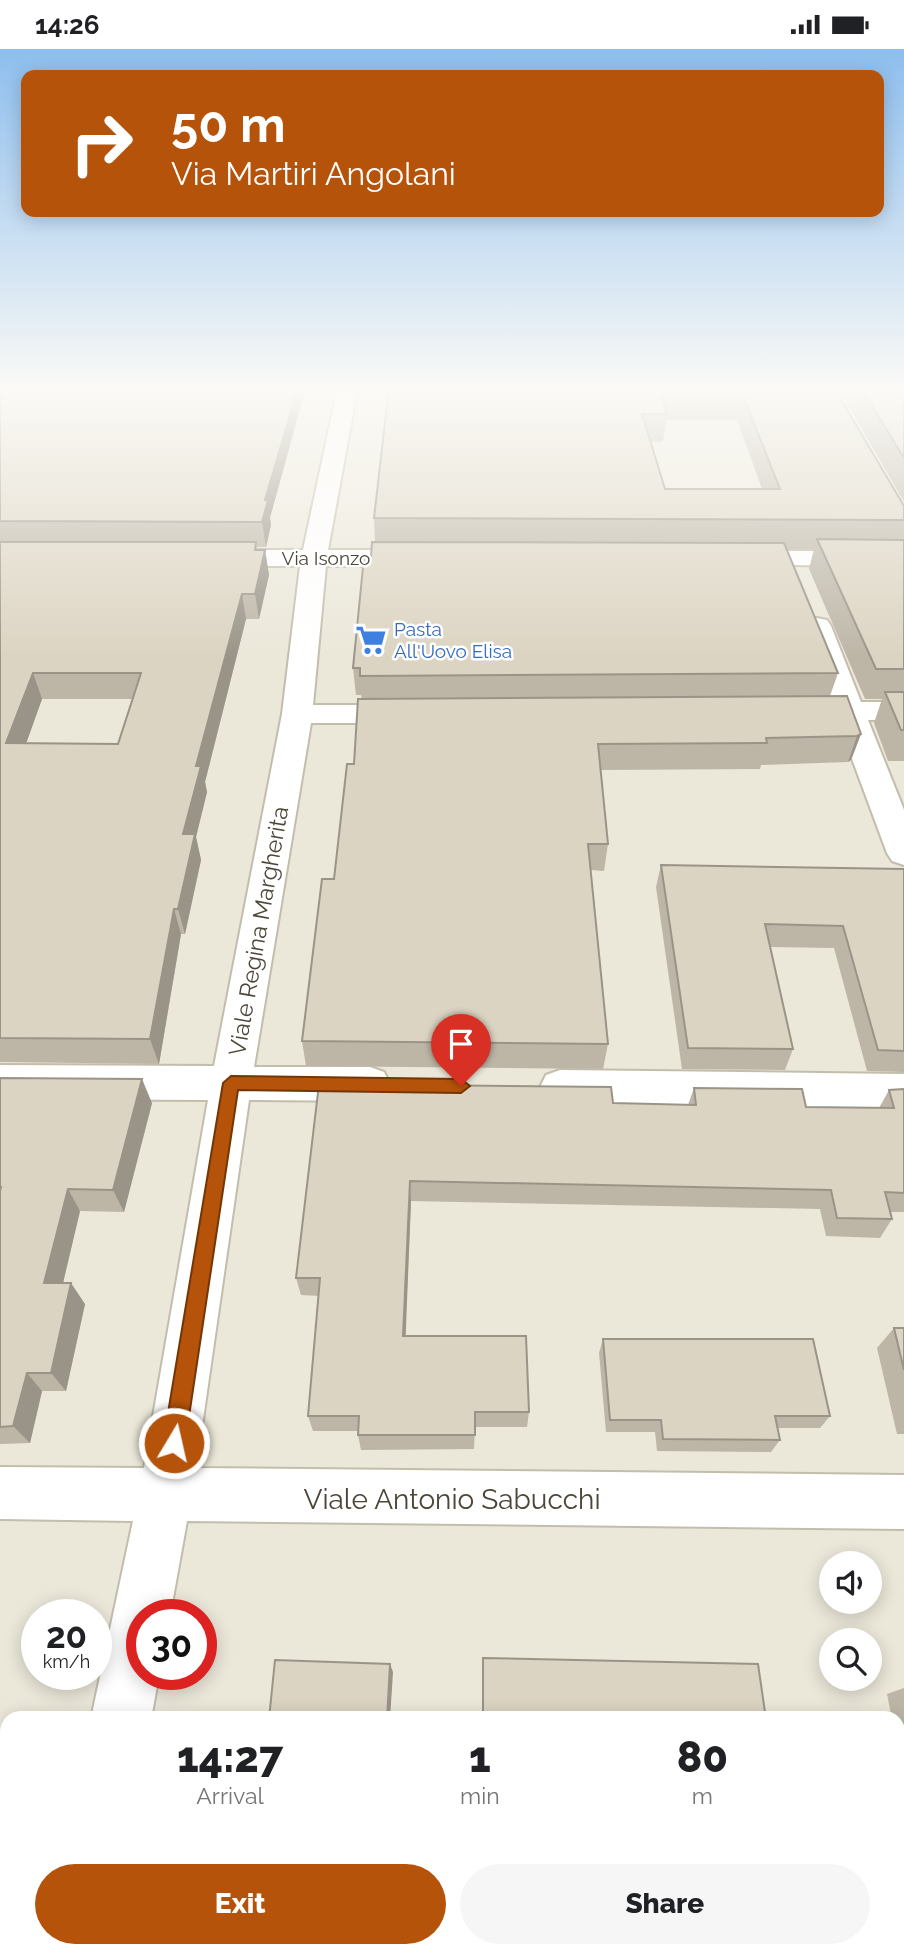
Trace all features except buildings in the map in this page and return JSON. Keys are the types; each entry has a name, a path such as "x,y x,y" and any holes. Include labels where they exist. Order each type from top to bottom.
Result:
{"street":[{"name":"Viale Regina Margherita","path":"123,1711 165,1497 231,1083 298,715 314,558 329,480"},
{"name":"Via Isonzo","path":"189,558 440,558"},
{"path":"719,559 797,580 904,559"},
{"path":"797,580 852,712 904,853"},
{"path":"770,712 904,711"},
{"path":"298,715 443,714"},
{"path":"0,1082 406,1085"},
{"path":"516,1086 904,1091"},
{"name":"Viale Antonio Sabucchi","path":"0,1493 165,1497 904,1502"}],"shaded area":[{"path":"0,480 904,480 904,1711 0,1711"}],"place":[{"name":"Pasta All'Uovo Elisa","path":"371,640"}],"route":[{"path":"174,1443 231,1083 461,1086"}]}
